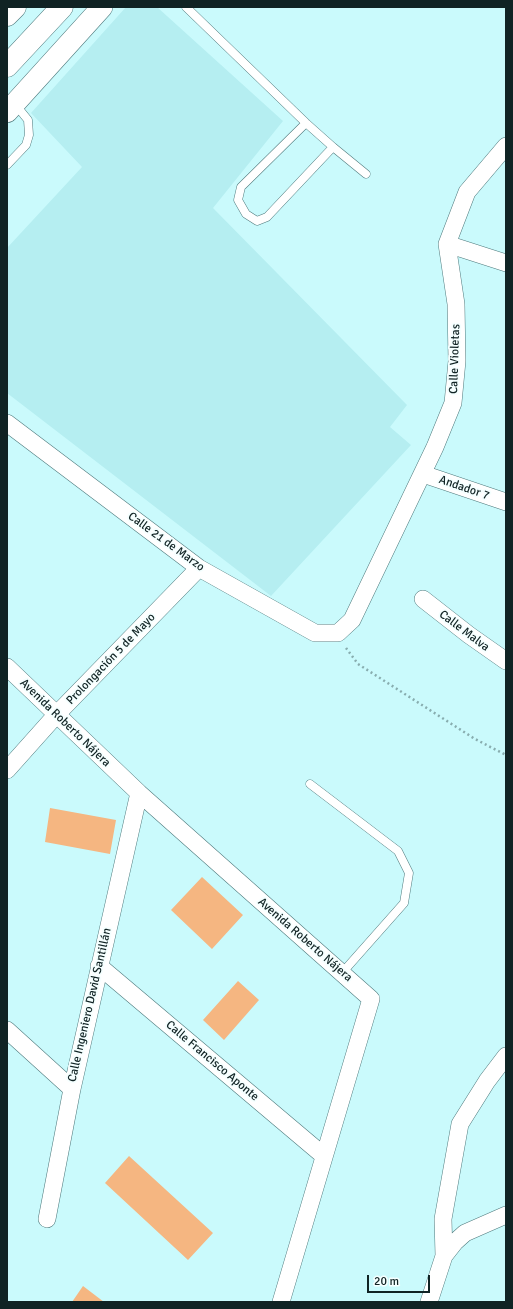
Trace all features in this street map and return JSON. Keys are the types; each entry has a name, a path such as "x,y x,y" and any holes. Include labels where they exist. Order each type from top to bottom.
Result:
{"main road":[{"path":"7,15 14,7"},
{"path":"7,66 62,7"}],"street":[{"path":"11,108 102,7"},
{"name":"Calle Violetas","path":"338,633 352,620 436,447 453,403 457,361 456,304 447,244 467,192 506,146"},
{"path":"447,244 506,263"},
{"name":"Calle 21 de Marzo","path":"9,430 199,568 315,633 338,633"},
{"name":"Andador 7","path":"423,474 506,502"},
{"name":"Prolongación 5 de Mayo","path":"7,770 57,714 199,568"},
{"name":"Calle Malva","path":"423,599 469,636 504,654"},
{"name":"Avenida Roberto Nájera","path":"7,667 139,793 371,998 281,1302"},
{"name":"Calle Ingeniero David Santillán","path":"47,1218 72,1089 139,793"},
{"name":"Calle Francisco Aponte","path":"100,966 324,1156"},
{"path":"7,1030 72,1089"},
{"path":"444,1256 443,1219 460,1124 487,1081 506,1056"},
{"path":"429,1302 444,1256 454,1242 465,1232 506,1215"}],"lane":[{"path":"186,7 306,123 366,174"},
{"path":"7,165 26,145 29,134 28,120 11,108"},
{"path":"306,123 242,187 238,200 246,214 257,221 267,217 333,147"},
{"path":"310,784 398,852 409,873 404,903 342,973"}],"path":[{"path":"338,633 347,650 358,664 475,739 506,755"}],"shaded area":[{"path":"126,7 157,7 283,121 213,208 407,405 390,427 411,445 271,596 7,393 7,248 82,167 31,113"}],"building":[{"path":"50,808 116,820 110,854 45,842"},
{"path":"202,877 243,915 212,949 171,910"},
{"path":"238,981 259,1000 224,1040 203,1020"},
{"path":"129,1156 213,1233 188,1260 105,1183"},
{"path":"83,1286 104,1302 72,1302"}]}
